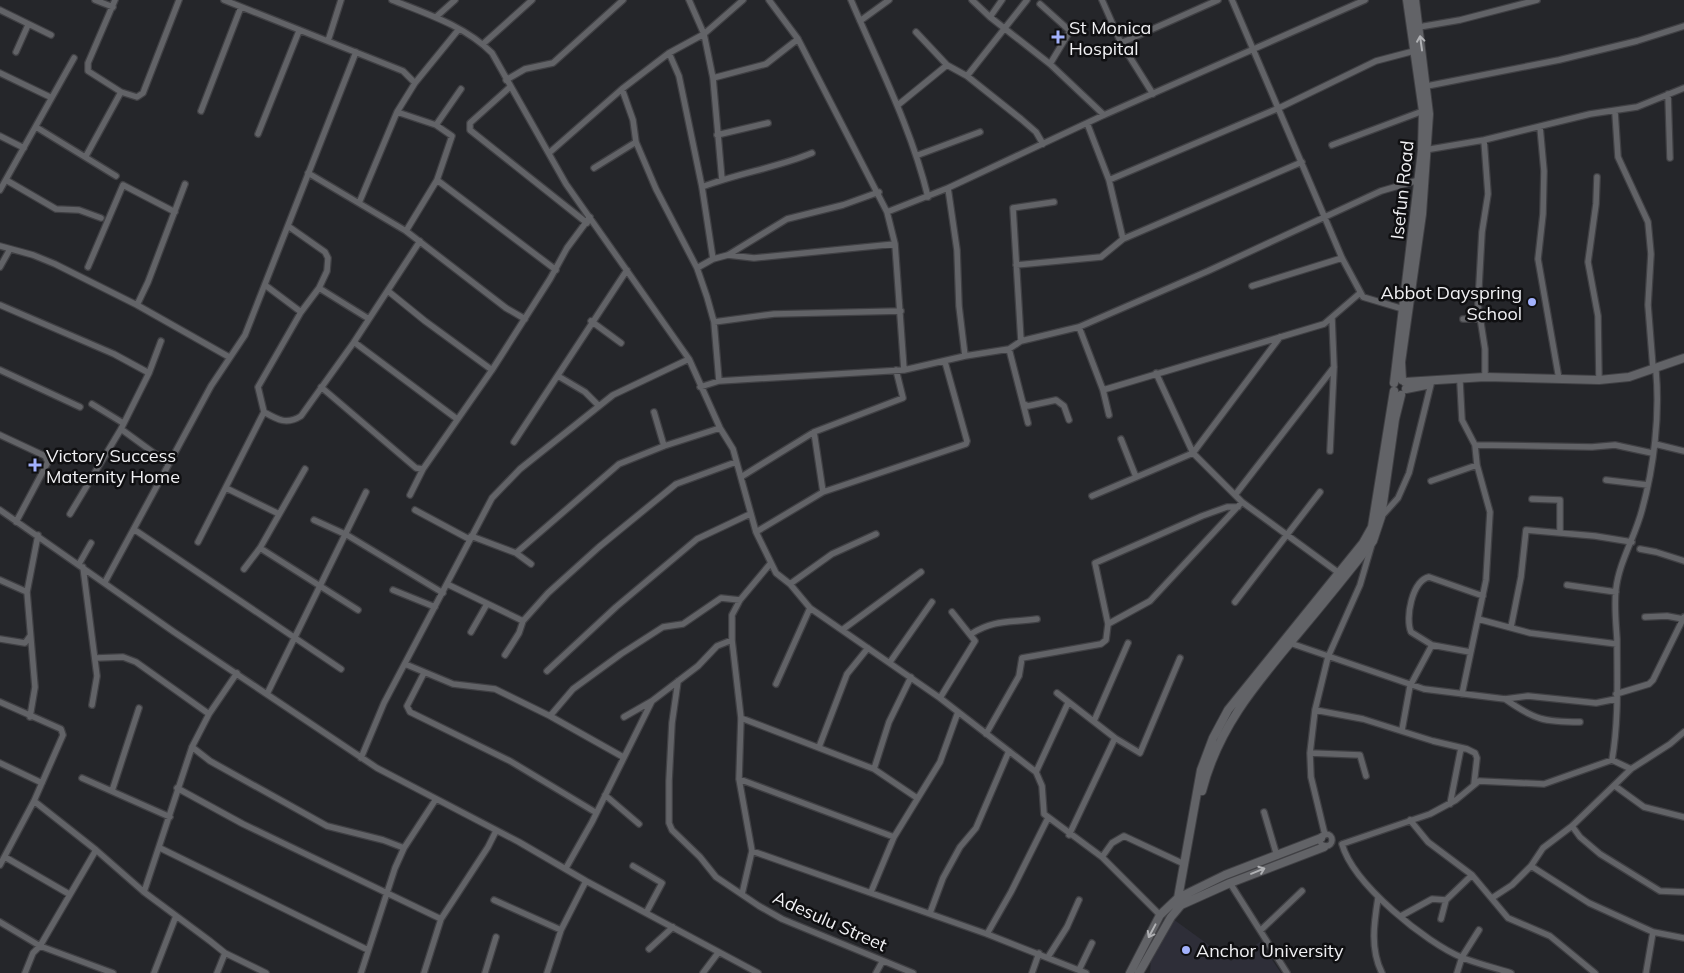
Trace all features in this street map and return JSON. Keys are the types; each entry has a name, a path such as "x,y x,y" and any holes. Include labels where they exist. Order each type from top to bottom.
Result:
{"street":[{"path":"95,0 113,7"},
{"path":"116,0 87,69 90,74 121,92 137,97 143,93 179,0"},
{"path":"224,0 403,71 416,83"},
{"path":"328,41 341,0"},
{"path":"392,0 436,17 459,29 483,44 492,54 588,220 627,270 689,360 720,428 733,449 750,514 770,564 810,608 940,698 1036,772 1042,786 1043,813 1069,835 1102,857 1160,915"},
{"path":"436,17 455,0"},
{"path":"483,44 532,0"},
{"path":"506,80 525,69 553,63 622,0"},
{"path":"689,0 704,34 713,78 722,180"},
{"path":"549,153 622,89 669,53 704,34 743,0"},
{"path":"769,0 798,39 879,192 887,212 895,244 904,370"},
{"path":"851,0 898,105 918,156 928,197"},
{"path":"860,21 889,0"},
{"path":"972,0 990,18 1050,64 1104,115"},
{"path":"990,18 1002,0"},
{"path":"967,76 1003,27 1027,0"},
{"path":"1102,0 1121,43 1153,94"},
{"path":"1121,43 1218,0"},
{"path":"1232,0 1326,216 1342,258 1360,293 1367,300 1403,309"},
{"path":"887,212 928,197 1104,115 1365,0"},
{"name":"Isefun Road","path":"1400,387 1403,309 1419,180 1425,150 1422,111 1407,0"},
{"name":"Isefun Road","path":"1400,387 1429,114 1415,0"},
{"path":"1419,27 1460,20 1510,3 1536,0"},
{"path":"1040,4 1070,31 1050,64"},
{"path":"201,111 241,7"},
{"path":"0,10 51,35"},
{"path":"16,52 28,25"},
{"path":"1427,86 1559,60 1637,41 1684,26"},
{"path":"359,202 397,112 416,83 459,29"},
{"path":"258,134 299,31"},
{"path":"916,32 947,65 967,76 1036,132 1043,144"},
{"path":"713,78 766,64 798,39"},
{"path":"1109,180 1279,108 1376,61 1414,51"},
{"path":"105,582 229,357 238,348 245,335 356,52"},
{"path":"669,53 679,76 702,188 713,259"},
{"path":"0,190 36,127 50,96 74,58"},
{"path":"898,105 947,65"},
{"path":"0,73 9,75 50,96"},
{"path":"510,87 470,123 470,130 588,220"},
{"path":"1425,150 1484,140 1590,114 1615,112 1637,107 1684,88"},
{"path":"436,125 462,89"},
{"path":"622,89 633,120 636,142 656,189 697,268 714,322 719,381"},
{"path":"86,156 121,92"},
{"path":"1668,94 1670,158"},
{"path":"1332,146 1422,111"},
{"path":"397,112 436,125 452,136 436,180 406,231"},
{"path":"1612,760 1618,715 1616,696 1616,592 1621,567 1632,542 1648,485 1655,444 1658,394 1648,305 1651,254 1648,222 1618,157 1615,112"},
{"path":"717,135 768,123"},
{"path":"1087,123 1109,180 1122,239"},
{"path":"36,127 116,176"},
{"path":"1540,127 1544,171 1543,214 1538,259 1559,379"},
{"path":"918,156 980,132"},
{"path":"0,136 24,148"},
{"path":"1484,140 1488,194 1482,232 1478,304 1481,319 1485,377"},
{"path":"594,168 636,142"},
{"path":"702,188 722,180 793,161 812,153"},
{"path":"1016,265 1101,257 1122,239 1302,162"},
{"path":"308,173 406,231 506,308 525,318"},
{"path":"1597,177 1596,204 1588,262 1598,316 1599,380"},
{"path":"6,180 56,209 79,210 101,218"},
{"path":"436,180 556,270"},
{"path":"700,387 719,381 904,370 965,356 1009,349 1021,340 1079,326 1208,271 1381,191 1419,180"},
{"path":"137,305 148,282 185,184"},
{"path":"88,267 123,185 175,212"},
{"path":"948,188 957,250 959,306 965,356"},
{"path":"697,268 713,259 728,255 788,219 843,205 879,192"},
{"path":"1021,340 1013,208 1054,202"},
{"path":"410,494 423,470 492,370 556,270 567,248 588,220"},
{"path":"198,542 264,412 258,388 301,312 319,288 327,270 328,258 325,252 288,226"},
{"path":"264,412 278,420 292,421 302,416 354,342 420,242"},
{"path":"728,255 754,258 895,244"},
{"path":"0,246 33,255 55,264 137,305 229,357"},
{"path":"0,267 10,250"},
{"path":"1252,286 1342,258"},
{"path":"514,442 558,376 591,321 627,270"},
{"path":"265,286 301,312"},
{"path":"319,288 369,319"},
{"path":"388,291 425,321 492,370"},
{"path":"1103,390 1324,324 1360,293"},
{"path":"0,305 114,354 149,373"},
{"path":"714,322 774,314 900,311"},
{"path":"1330,451 1334,367 1332,318"},
{"path":"1462,320 1481,319"},
{"path":"591,321 621,343"},
{"path":"1079,326 1103,390 1109,415"},
{"path":"1092,496 1193,453 1280,337"},
{"path":"70,514 122,426 149,373 161,340"},
{"path":"354,342 457,419"},
{"path":"1009,349 1028,424"},
{"path":"1400,387 1460,382 1596,384 1627,381 1684,358"},
{"path":"362,758 384,703 492,498 520,469 613,395 689,360"},
{"path":"756,532 823,492 966,444 967,441 945,362"},
{"path":"1400,387 1485,377 1599,380 1629,377 1684,363"},
{"path":"1235,495 1334,367"},
{"path":"0,370 80,407"},
{"path":"741,477 814,432 904,398 896,370"},
{"path":"1156,373 1193,453 1235,495 1240,504 1339,573"},
{"path":"558,376 584,392 599,406"},
{"path":"1460,382 1462,420 1475,445 1477,464 1490,512 1483,596 1462,694"},
{"path":"1381,517 1398,498 1410,473 1430,384"},
{"path":"1324,846 1311,777 1310,753 1315,710 1328,657 1360,585 1381,517 1400,387"},
{"path":"1180,897 1201,770 1219,726 1228,710 1364,543 1372,526 1400,387"},
{"path":"320,388 416,468 423,470"},
{"path":"1024,404 1028,406 1056,400 1064,406 1069,420"},
{"path":"92,404 169,464"},
{"path":"654,412 664,446"},
{"path":"516,553 620,464 664,446 720,428"},
{"path":"814,432 823,492"},
{"path":"0,435 45,456 48,462 16,522"},
{"path":"1121,438 1136,478"},
{"path":"1655,444 1684,451"},
{"path":"1475,445 1592,447 1616,445 1652,454"},
{"path":"505,655 519,633 523,621 548,592 676,484 736,462"},
{"path":"1431,481 1477,464"},
{"path":"244,569 260,548 305,469"},
{"path":"1606,480 1648,485"},
{"path":"226,488 279,514"},
{"path":"267,694 347,535 366,492"},
{"path":"1234,602 1288,536 1320,492"},
{"path":"1532,499 1560,500 1560,532"},
{"path":"1108,624 1150,602 1240,504"},
{"path":"986,734 1019,676 1022,658 1102,644 1106,640 1108,624 1096,563 1202,516 1240,504"},
{"path":"0,510 174,632 362,758 405,784 496,830 586,881 758,973"},
{"path":"415,510 470,538 516,553 531,564"},
{"path":"547,671 609,613 691,544 729,522 750,514"},
{"path":"314,520 347,535 443,593"},
{"path":"135,530 341,669"},
{"path":"1511,627 1521,576 1526,530 1560,532 1632,542"},
{"path":"790,584 832,554 876,534"},
{"path":"30,717 34,687 27,592 38,535"},
{"path":"1180,897 1198,804 1207,771 1216,748 1235,715 1290,643 1373,541"},
{"path":"91,543 81,565 96,658 97,676 92,705"},
{"path":"260,548 358,610"},
{"path":"1640,549 1684,561"},
{"path":"742,894 752,851 738,779 741,718 732,640 732,615 740,600 770,564"},
{"path":"842,630 921,572"},
{"path":"1470,652 1432,645 1416,636 1409,628 1410,600 1422,580 1428,577 1483,596"},
{"path":"0,580 27,592"},
{"path":"447,584 523,621"},
{"path":"1567,585 1616,592"},
{"path":"393,590 435,608"},
{"path":"550,716 573,689 663,627 683,624 721,598 740,600"},
{"path":"890,662 932,602"},
{"path":"471,632 487,604"},
{"path":"776,684 810,608"},
{"path":"940,698 974,646 975,641 952,612"},
{"path":"1290,643 1410,686 1505,699 1528,696 1596,703 1649,684 1653,680 1683,618 1667,616 1646,617"},
{"path":"971,634 985,625 1011,620 1018,622 1036,619"},
{"path":"1478,619 1530,633 1617,644"},
{"path":"0,639 25,643 30,636"},
{"path":"624,717 652,701 698,666 717,646 732,640"},
{"path":"1094,721 1128,643"},
{"path":"1402,730 1410,686 1432,645"},
{"path":"819,747 847,674 868,648"},
{"path":"96,658 123,658 136,662 209,714"},
{"path":"1057,693 1136,753 1143,751 1180,658"},
{"path":"406,664 453,684 492,688 550,716 624,757"},
{"path":"144,892 192,747 209,714 237,673"},
{"path":"424,673 407,706 410,712 510,761 595,812"},
{"path":"874,769 889,722 911,677"},
{"name":"Adesulu Street","path":"678,681 669,781 670,826 716,877 782,919 882,962 914,973"},
{"path":"1505,699 1532,717 1556,722 1580,722"},
{"path":"566,868 652,701"},
{"path":"0,702 30,717 62,729 34,801 0,865"},
{"path":"1036,772 1068,703"},
{"path":"112,791 139,708"},
{"path":"1315,710 1363,719 1461,748 1476,756 1478,764 1474,784"},
{"path":"871,892 894,837 940,762 958,712"},
{"path":"741,718 874,769 917,798"},
{"path":"1492,898 1512,885 1531,866 1543,848 1572,826 1631,769 1670,744 1684,732"},
{"path":"1069,835 1115,738"},
{"path":"192,747 210,761 327,826 383,840 404,848"},
{"path":"1450,804 1461,748"},
{"path":"930,913 943,878 960,847 976,828 1009,751"},
{"path":"1310,753 1360,754 1366,776"},
{"path":"1139,973 1171,917 1181,905 1230,883 1332,842 1342,844 1430,814 1450,804 1474,784 1484,780 1544,784 1612,760 1631,769"},
{"path":"0,763 42,783"},
{"path":"82,778 170,817"},
{"path":"738,779 894,837"},
{"path":"1615,786 1644,807 1684,817"},
{"path":"177,788 243,824 346,872 385,894 441,920"},
{"path":"605,795 639,824"},
{"path":"361,973 385,894 404,848 436,799"},
{"path":"34,801 96,850 144,892 225,953 266,973"},
{"path":"1264,812 1277,856"},
{"path":"987,934 1011,892 1048,818"},
{"path":"1410,820 1428,842 1472,875 1508,918 1550,936 1591,972"},
{"path":"1572,826 1580,837 1600,854 1660,891 1684,892"},
{"path":"424,973 441,920 488,847 496,830"},
{"path":"1102,857 1112,843 1120,836 1124,836 1184,864"},
{"path":"1130,973 1160,915 1180,897 1225,875 1277,856 1323,836 1330,836 1332,842"},
{"path":"1342,844 1355,867 1378,898 1428,938 1462,957 1511,973"},
{"path":"160,848 368,950"},
{"path":"25,973 33,953 40,946 96,850"},
{"path":"752,851 930,913 1039,953 1086,973"},
{"path":"5,857 69,894"},
{"path":"633,866 662,883 646,913"},
{"path":"1531,866 1589,902 1653,932 1684,938"},
{"path":"1440,919 1446,900 1472,875"},
{"path":"546,973 561,930 586,881"},
{"path":"1230,883 1287,973"},
{"path":"1261,930 1302,891"},
{"path":"1378,898 1374,924 1375,957 1382,973"},
{"path":"1400,916 1432,899 1446,900"},
{"path":"494,900 561,930"},
{"path":"1048,957 1067,927 1079,900"},
{"path":"154,973 176,916"},
{"path":"0,922 40,946 114,973"},
{"path":"649,949 673,927"},
{"path":"1457,973 1462,957 1479,930"},
{"path":"1646,973 1653,932"},
{"path":"485,973 496,937"},
{"path":"1079,970 1092,943"},
{"path":"217,973 225,953"},
{"path":"703,973 718,953"},
{"path":"1032,973 1039,953"},
{"path":"876,973 882,962"}],"shaded area":[{"name":"Anchor University","path":"1173,919 1231,961 1260,942 1281,973 1150,973 1151,959"}],"place":[{"name":"St Monica Hospital","path":"1058,37"},
{"name":"Abbot Dayspring School","path":"1532,302"},
{"name":"Victory Success Maternity Home","path":"35,465"},
{"name":"Anchor University","path":"1186,950"}]}
